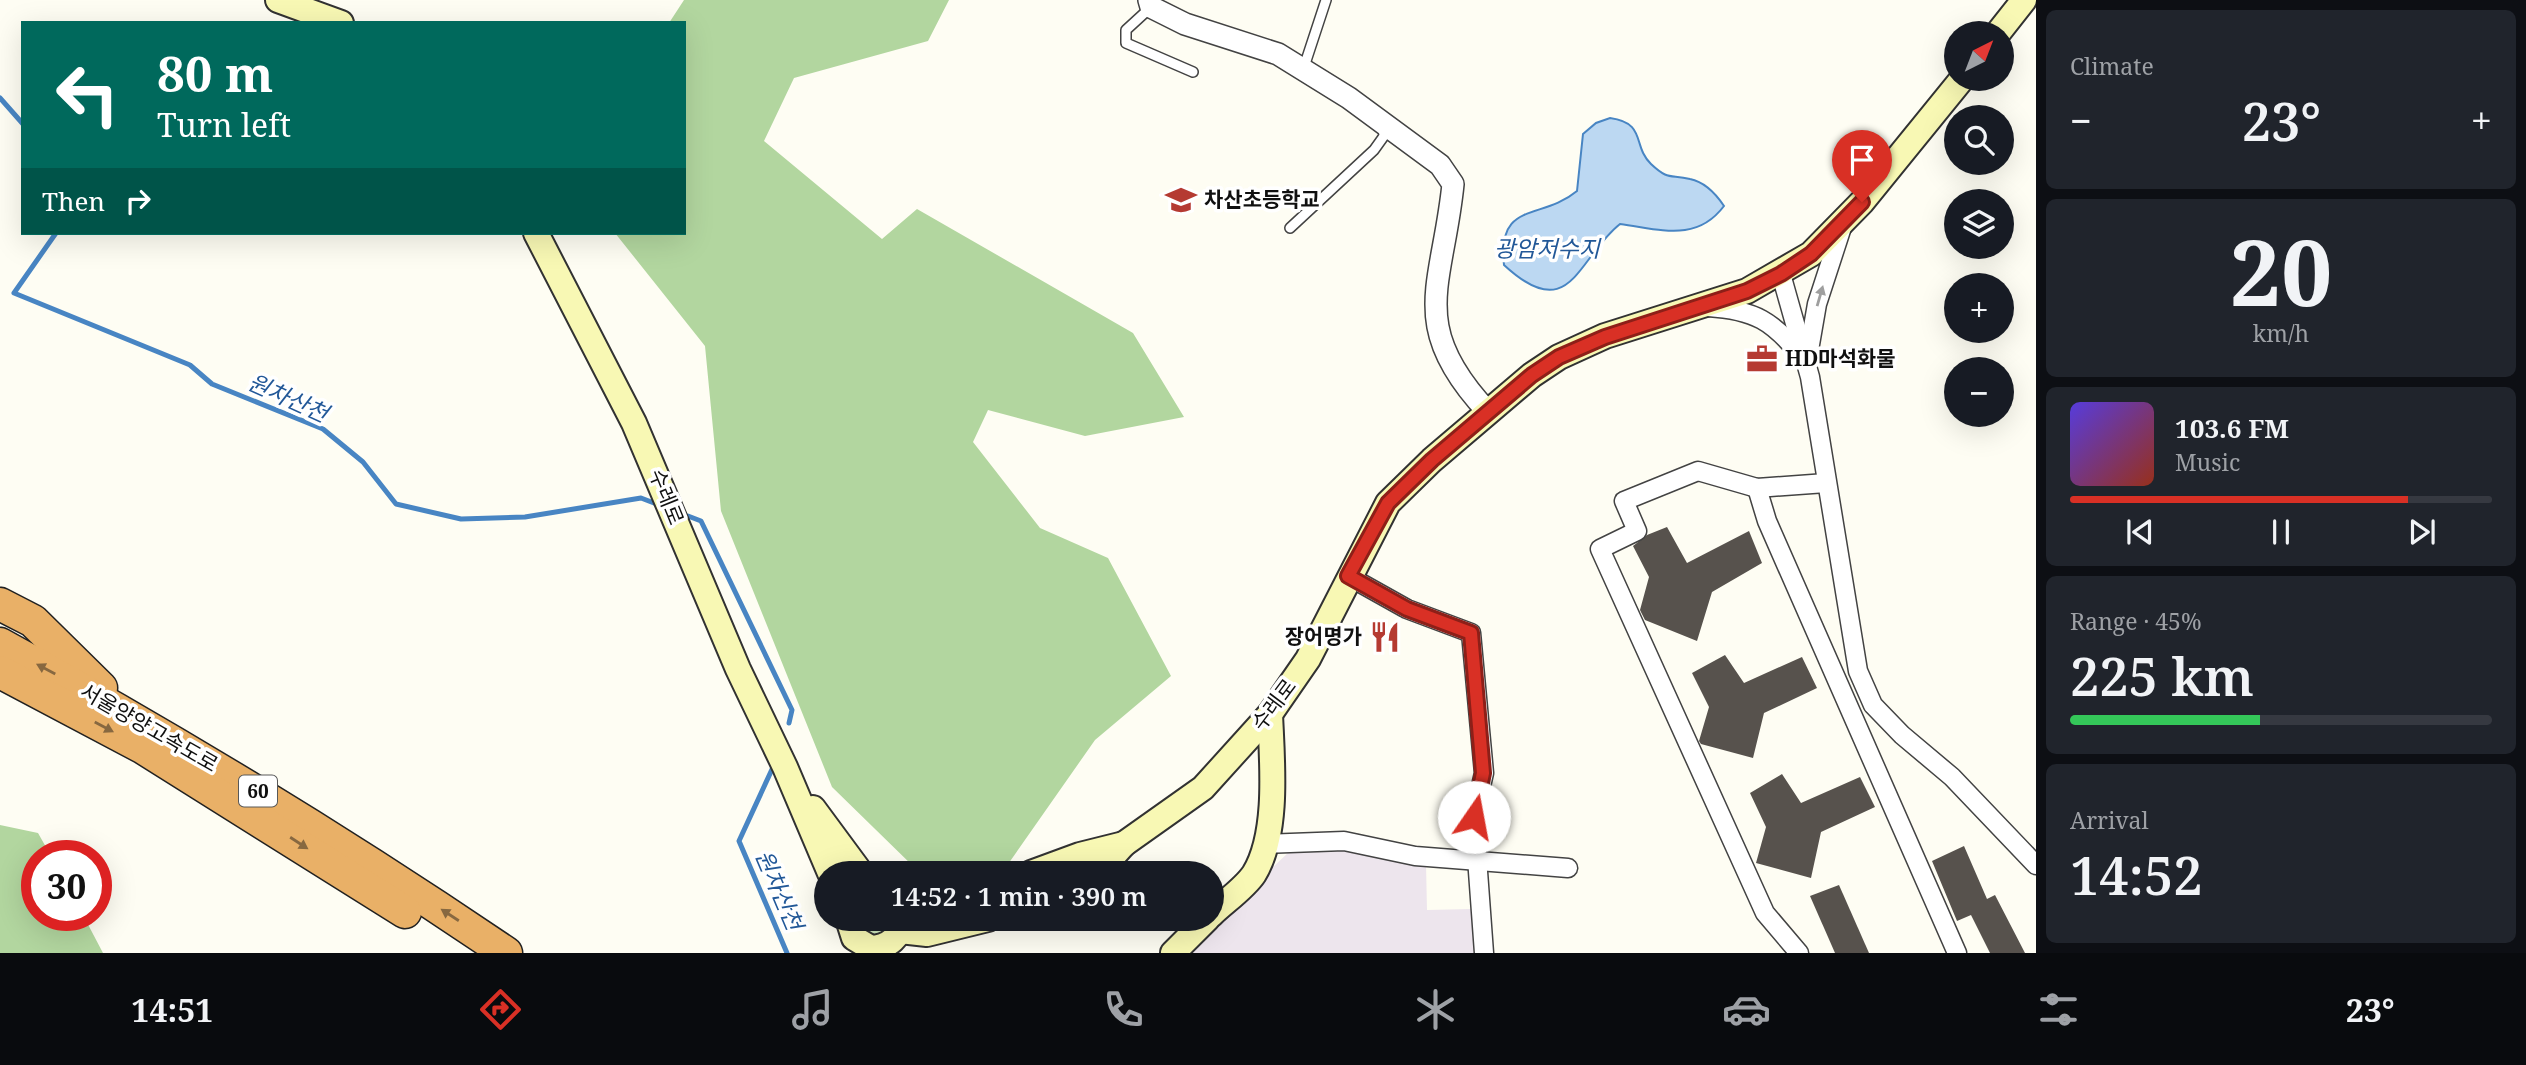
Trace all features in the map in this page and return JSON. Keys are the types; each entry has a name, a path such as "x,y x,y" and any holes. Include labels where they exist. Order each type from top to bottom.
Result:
{"highway":[{"path":"0,604 33,621 127,713"},
{"name":"서울양양고속도로","path":"0,645 127,713 276,802 506,953"},
{"name":"서울양양고속도로","path":"0,672 153,754 262,820 467,953"}],"main road":[{"path":"278,0 336,21"},
{"path":"2007,21 2024,0"},
{"name":"수레로","path":"1109,861 1124,844 1203,788 1270,714 1308,659 1348,576 1388,503 1488,412 1532,375 1559,357 1605,337 1747,291 1781,274 1811,254 1844,221 1952,91"},
{"name":"수레로","path":"537,235 634,423 738,669 785,767 825,861"},
{"path":"1224,903 1253,875 1269,830 1272,760 1270,714"},
{"name":"수레로","path":"785,767 852,861"},
{"name":"수레로","path":"1064,861 1124,844"},
{"path":"848,934 876,950 892,942 898,931"},
{"path":"918,931 927,934 939,931"},
{"path":"1173,953 1195,931"}],"street":[{"path":"1150,3 1185,24 1278,54 1383,123 1440,165 1453,184 1435,281 1436,315 1442,348 1461,379 1488,412"},
{"path":"1807,363 1817,304 1844,221"},
{"path":"1781,274 1807,363 1858,671 1873,705 1902,735 1952,777 2036,865"},
{"path":"1702,307 1734,309 1766,320 1787,338 1807,363"},
{"path":"1799,953 1787,943 1760,901 1600,549 1637,531 1624,501 1698,471 1757,488 1826,483"},
{"path":"1757,488 1767,522 1957,953"},
{"path":"1348,576 1407,609 1471,633 1483,773 1474,817 1483,953"},
{"path":"1265,844 1344,841 1415,856 1476,863 1521,862 1568,868"}],"lane":[{"path":"1303,70 1326,0"},
{"path":"1150,3 1126,30 1126,43 1193,72"},
{"path":"1290,228 1374,150 1384,136 1383,123"}],"shaded area":[{"path":"1326,847 1426,864 1427,910 1471,909 1474,953 1183,953 1206,931 1224,931 1224,914 1290,851"}],"green space":[{"path":"684,0 949,0 928,41 794,78 764,141 882,239 917,209 1133,333 1184,417 1085,436 988,410 973,442 1040,528 1108,558 1171,676 1095,740 1010,861 908,861 832,787 721,511 705,346 617,235 686,235 686,21 670,21"},
{"path":"0,825 38,833 42,840 21,840 21,931 91,931 103,953 0,953"},
{"path":"868,931 884,931 881,933 874,935"}],"water":[{"name":"광암저수지","path":"1610,118 1622,121 1634,130 1645,157 1657,169 1666,175 1701,183 1714,193 1724,206 1713,218 1689,229 1676,231 1620,224 1571,280 1559,288 1544,290 1526,282 1504,265 1507,230 1524,215 1563,200 1577,191 1583,134 1596,123"}],"building":[{"path":"1667,527 1687,563 1749,531 1762,563 1712,592 1697,641 1645,620 1640,610 1649,577 1633,546 1647,535"},
{"path":"1725,655 1744,683 1802,657 1817,688 1764,713 1753,758 1701,744 1699,741 1709,707 1692,673"},
{"path":"1782,774 1801,803 1860,777 1875,807 1821,832 1811,878 1756,863 1766,827 1750,793"},
{"path":"1964,846 1987,899 1995,895 2025,953 1990,953 1971,915 1957,921 1932,861"},
{"path":"1839,885 1869,953 1835,953 1810,896"}],"waterway":[{"name":"원차산천","path":"0,98 21,122"},
{"name":"원차산천","path":"55,235 14,293 190,365 212,384 323,429 363,462 396,504 461,519 525,517 641,498 654,503"},
{"name":"원차산천","path":"688,516 701,521 792,710 789,723"},
{"name":"원차산천","path":"774,765 739,841 787,953"}],"place":[{"name":"차산초등학교","path":"1181,200"},
{"name":"HD마석화물","path":"1762,359"},
{"name":"장어명가","path":"1385,637"}],"route":[{"path":"1474,817 1483,773 1471,633 1407,609 1348,576 1388,503 1432,460 1532,375 1559,357 1605,337 1747,291 1781,274 1811,254 1862,202"}]}
